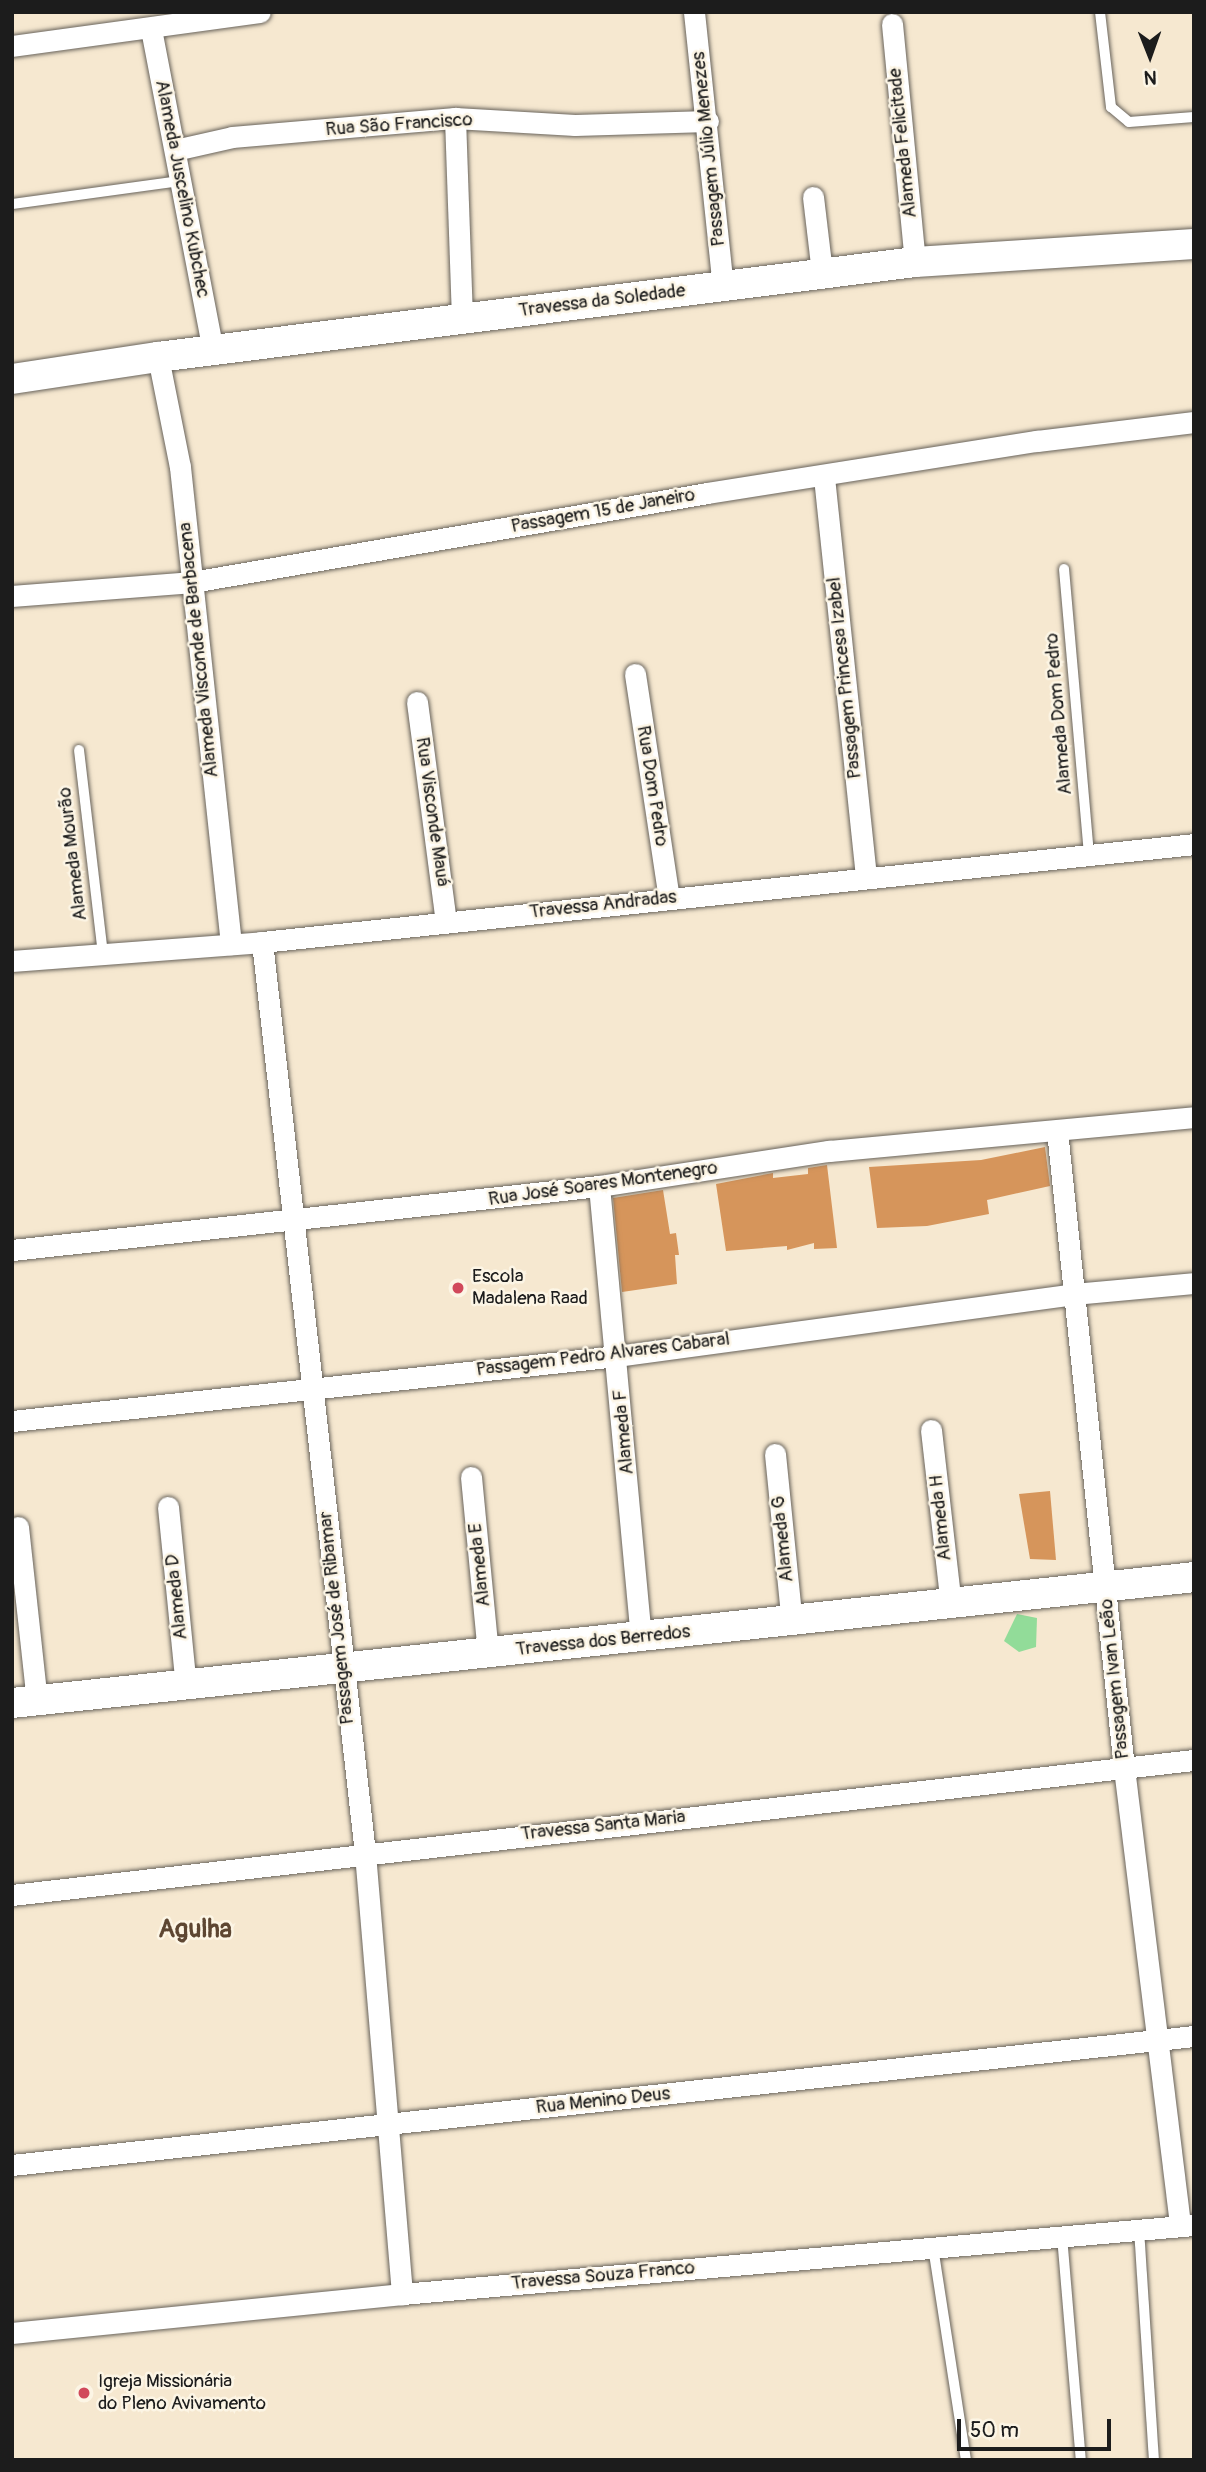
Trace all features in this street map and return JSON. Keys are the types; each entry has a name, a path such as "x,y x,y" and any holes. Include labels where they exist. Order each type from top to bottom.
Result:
{"main road":[{"name":"Travessa da Soledade","path":"12,379 158,357 915,262 1194,244"},
{"name":"Travessa dos Berredos","path":"25,1702 186,1686 340,1666 951,1606 1194,1577"}],"street":[{"path":"12,46 260,12"},
{"name":"Passagem Júlio Menezes","path":"694,12 708,121 723,286"},
{"name":"Alameda Felicitade","path":"892,24 915,262"},
{"name":"Alameda Juscelino Kubchec","path":"151,29 213,350"},
{"path":"455,118 462,318"},
{"name":"Rua São Francisco","path":"175,150 232,137 455,118 575,125 708,121"},
{"path":"813,197 822,273"},
{"name":"Alameda Visconde de Barbacena","path":"158,357 180,467 231,944"},
{"name":"Passagem 15 de Janeiro","path":"12,596 192,582 381,547 1037,441 1194,422"},
{"name":"Passagem Princesa Izabel","path":"824,477 866,878"},
{"name":"Rua Dom Pedro","path":"635,674 669,898"},
{"name":"Rua Visconde Mauá","path":"417,702 446,922"},
{"name":"Travessa Andradas","path":"12,961 262,942 1194,844"},
{"name":"Passagem José de Ribamar","path":"262,942 315,1387 340,1666 365,1853 391,2124 402,2294"},
{"name":"Rua José Soares Montenegro","path":"12,1250 294,1223 599,1186 829,1151 1194,1117"},
{"name":"Passagem Ivan Leão","path":"1057,1131 1124,1768 1158,2039 1187,2226"},
{"name":"Alameda F","path":"599,1186 617,1356 641,1637"},
{"name":"Passagem Pedro Alvares Cabaral","path":"12,1422 617,1356 1073,1294 1194,1283"},
{"name":"Alameda H","path":"932,1430 951,1606"},
{"name":"Alameda G","path":"775,1454 792,1623"},
{"name":"Alameda E","path":"471,1477 488,1653"},
{"name":"Alameda D","path":"168,1507 186,1686"},
{"path":"18,1527 25,1702"},
{"name":"Travessa Santa Maria","path":"12,1895 1194,1760"},
{"name":"Rua Menino Deus","path":"12,2165 1194,2035"},
{"name":"Travessa Souza Franco","path":"12,2333 402,2294 1187,2226"}],"lane":[{"path":"1100,12 1111,107 1129,122 1194,117"},
{"path":"12,204 180,181"},
{"name":"Alameda Dom Pedro","path":"1063,569 1089,856"},
{"name":"Alameda Mourão","path":"79,750 103,954"},
{"path":"1139,2229 1154,2460"},
{"path":"1062,2236 1081,2460"},
{"path":"933,2247 966,2460"}],"green space":[{"path":"1017,1614 1037,1618 1036,1647 1019,1652 1004,1641"}],"building":[{"path":"1045,1147 1050,1186 987,1200 989,1214 927,1226 877,1228 869,1167 981,1160"},
{"path":"827,1165 837,1248 814,1249 814,1243 787,1250 787,1246 726,1251 716,1184 773,1173 773,1178 808,1174 808,1168"},
{"path":"663,1190 670,1234 676,1233 679,1255 675,1255 677,1284 622,1292 613,1198"},
{"path":"1050,1491 1056,1560 1030,1559 1019,1494"}],"place":[{"name":"Escola Madalena Raad","path":"458,1288"},
{"name":"Igreja Missionária do Pleno Avivamento","path":"84,2393"}],"district":[{"name":"Agulha","path":"195,1930"}]}
